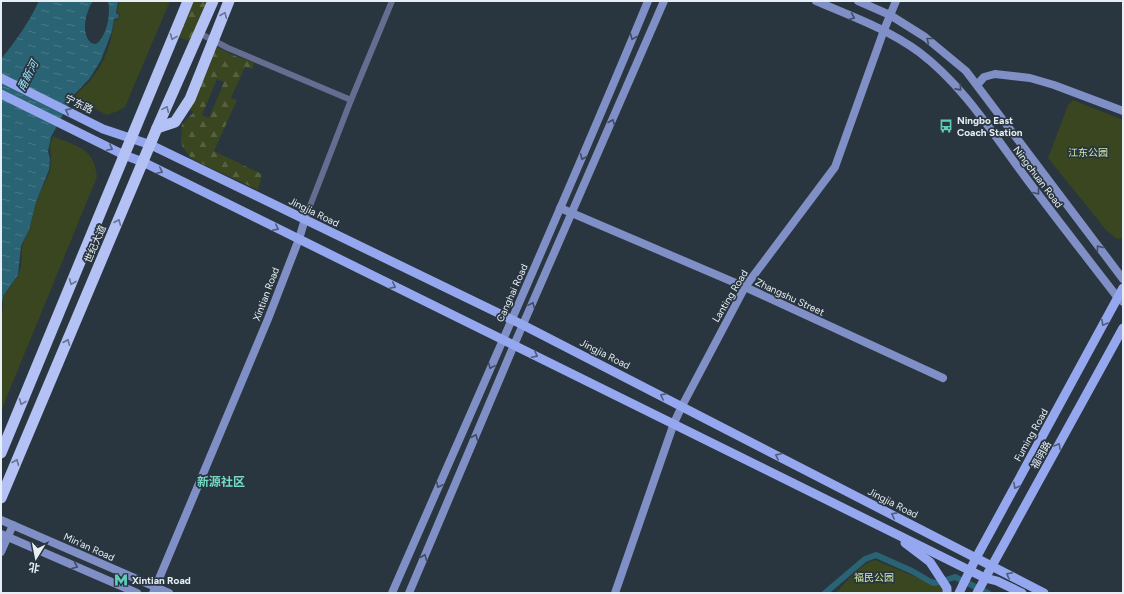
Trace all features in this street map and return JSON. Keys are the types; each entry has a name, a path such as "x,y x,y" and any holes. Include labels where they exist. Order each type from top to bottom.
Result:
{"highway":[{"name":"世纪大道","path":"1,453 188,1"},
{"name":"世纪大道","path":"1,498 143,162 213,1"},
{"path":"158,128 176,122 190,99 229,1"}],"main road":[{"name":"Canghai Road","path":"392,593 560,208 648,1"},
{"path":"409,593 514,345 664,1"},
{"name":"Ningchuan Road","path":"816,1 884,30 918,52 951,80 964,94 1026,179 1120,300"},
{"name":"Ningchuan Road","path":"858,1 890,15 925,37 966,71 1123,279"},
{"name":"Lanting Road","path":"615,593 674,423 682,406 745,287 835,167 884,30 896,1"},
{"path":"977,85 984,77 995,74 1030,78 1054,85 1123,111"},
{"name":"宁东路","path":"1,78 103,128 151,145"},
{"path":"1,94 124,155 143,162 674,423 970,571 985,578 997,581 1022,593"},
{"name":"Jingjia Road","path":"151,145 523,325 1044,593"},
{"name":"Zhangshu Street","path":"560,208 745,287 943,378"},
{"name":"Xintian Road","path":"154,590 268,319 299,239 305,219"},
{"name":"Fuming Road","path":"959,593 976,558 1120,300 1123,288"},
{"name":"福明路","path":"977,593 1123,328"},
{"name":"Min'an Road","path":"1,520 154,590 169,593"},
{"path":"1,552 4,536 13,525"},
{"path":"888,530 930,562 946,589"},
{"path":"4,536 137,593"}],"street":[{"name":"Xintian Road","path":"305,219 351,100 392,2 391,1"},
{"path":"199,33 228,48 351,100"}],"green space":[{"path":"119,1 170,1 125,107 107,115 75,99 78,93 90,81 101,65 110,44 114,21 118,19 120,15 117,12"},
{"path":"193,1 207,1 190,41 177,37"},
{"path":"215,46 235,56 254,62 253,69 245,67 231,98 237,100 214,151 262,174 258,190 192,159 183,148 181,140 182,124 194,112 188,109","holes":["217,79 224,82 209,118 202,115"]},
{"name":"江东公园","path":"1073,100 1123,120 1123,238 1117,239 1106,230 1048,158 1068,105"},
{"path":"53,136 83,149 92,159 97,177 1,411 1,313 3,309 3,296 18,276 21,266 22,246 29,231 36,202 50,171 50,145"},
{"name":"福民公园","path":"875,560 921,579 931,585 944,584 945,593 836,593 858,569"}],"water":[{"name":"甬新河","path":"39,1 93,1 86,16 85,28 88,39 91,43 96,44 103,36 107,24 109,12 108,1 118,1 116,13 119,15 118,18 114,19 112,31 101,60 90,78 72,97 51,137 48,151 50,159 49,170 36,202 29,230 21,246 18,275 3,296 1,311 1,59 22,31"}],"waterway":[{"path":"825,593 865,559 876,555 912,571 931,582 936,583 955,577 988,593"}],"place":[{"name":"Ningbo East Coach Station","path":"946,126"},
{"name":"Xintian Road","path":"121,580"}],"district":[{"name":"新源社区","path":"221,482"}]}
